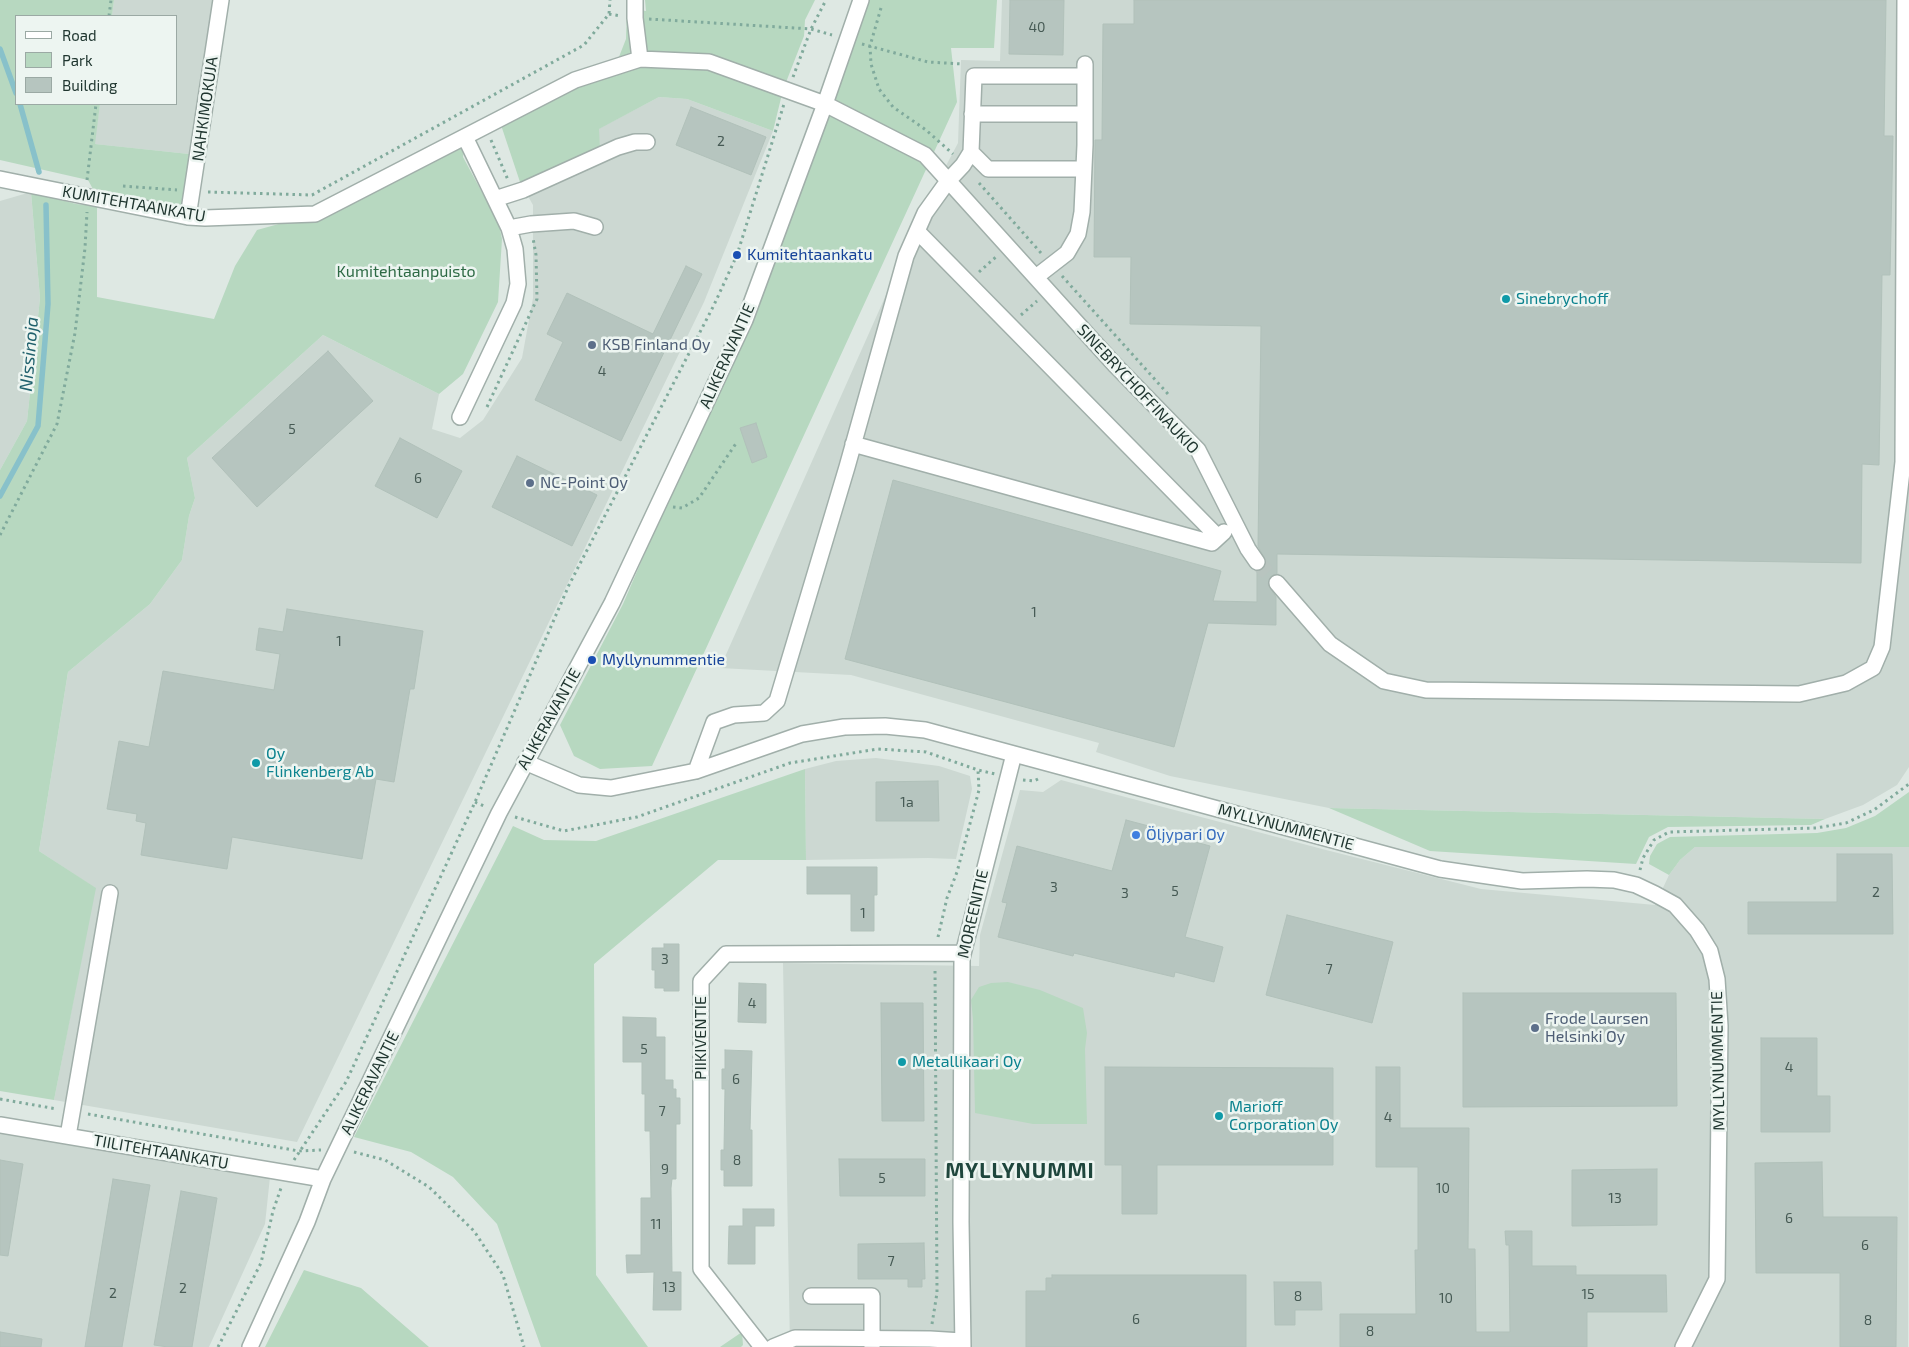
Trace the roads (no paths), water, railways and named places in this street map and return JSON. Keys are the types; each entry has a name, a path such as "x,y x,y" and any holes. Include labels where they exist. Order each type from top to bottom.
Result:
{"street":[{"name":"NAHKIMOKUJA","path":"188,217 221,0"},
{"path":"635,0 635,18 640,59"},
{"name":"ALIKERAVANTIE","path":"250,1347 307,1222 323,1179 499,813 612,603 745,320 826,104 861,0"},
{"path":"1277,583 1330,644 1384,681 1426,690 1799,694 1846,683 1873,668 1882,647 1903,462 1905,0"},
{"name":"KUMITEHTAANKATU","path":"0,180 88,190 188,217 315,214 575,80 640,59 709,62 788,92 826,104"},
{"path":"696,771 714,722 734,715 764,713 777,701 906,256 925,212 948,181 963,166 971,152 974,76 1085,70 1084,169 1082,212 1078,234 1067,253 1053,266 1036,277"},
{"name":"SINEBRYCHOFFINAUKIO","path":"826,104 925,155 1115,365 1198,450 1234,523 1257,562"},
{"path":"972,114 1085,114"},
{"path":"460,417 514,303 518,284 515,249 509,228 465,137"},
{"path":"495,199 523,190 618,147 635,142 647,142"},
{"path":"971,152 988,169 1084,169"},
{"path":"509,228 531,224 574,221 594,228"},
{"path":"917,231 1218,537"},
{"path":"853,444 1212,542 1234,523"},
{"name":"MYLLYNUMMENTIE","path":"525,762 579,785 611,788 696,771 802,734 844,727 885,726 925,730 1440,869 1522,881 1587,879 1614,880 1636,885 1675,905 1697,930 1710,951 1717,979 1720,1026 1717,1279 1683,1347"},
{"name":"MOREENITIE","path":"963,1344 960,1222 963,953 1014,754"},
{"path":"68,1136 110,893"},
{"name":"PIIKIVENTIE","path":"762,1347 701,1269 701,981 726,954 963,953"},
{"name":"TIILITEHTAANKATU","path":"0,1124 323,1179"},
{"path":"811,1296 872,1296 872,1343"},
{"path":"773,1347 795,1338 872,1343 930,1339 963,1344"}],"waterway":[{"name":"Nissinoja","path":"0,49 15,90"},
{"name":"Nissinoja","path":"20,105 39,172"},
{"name":"Nissinoja","path":"0,496 38,426 48,304 46,205"}],"tunnel":[{"path":"1257,562 1277,583"}],"place":[{"name":"Kumitehtaankatu","path":"737,255"},
{"name":"Sinebrychoff","path":"1506,299"},
{"name":"KSB Finland Oy","path":"592,345"},
{"name":"NC-Point Oy","path":"530,483"},
{"name":"Myllynummentie","path":"592,660"},
{"name":"Oy Flinkenberg Ab","path":"256,763"},
{"name":"Öljypari Oy","path":"1136,835"},
{"name":"Frode Laursen Helsinki Oy","path":"1535,1028"},
{"name":"Metallikaari Oy","path":"902,1062"},
{"name":"Marioff Corporation Oy","path":"1219,1116"}],"district":[{"name":"MYLLYNUMMI","path":"1020,1171"}],"park label":[{"name":"Kumitehtaanpuisto","path":"406,272"}]}
